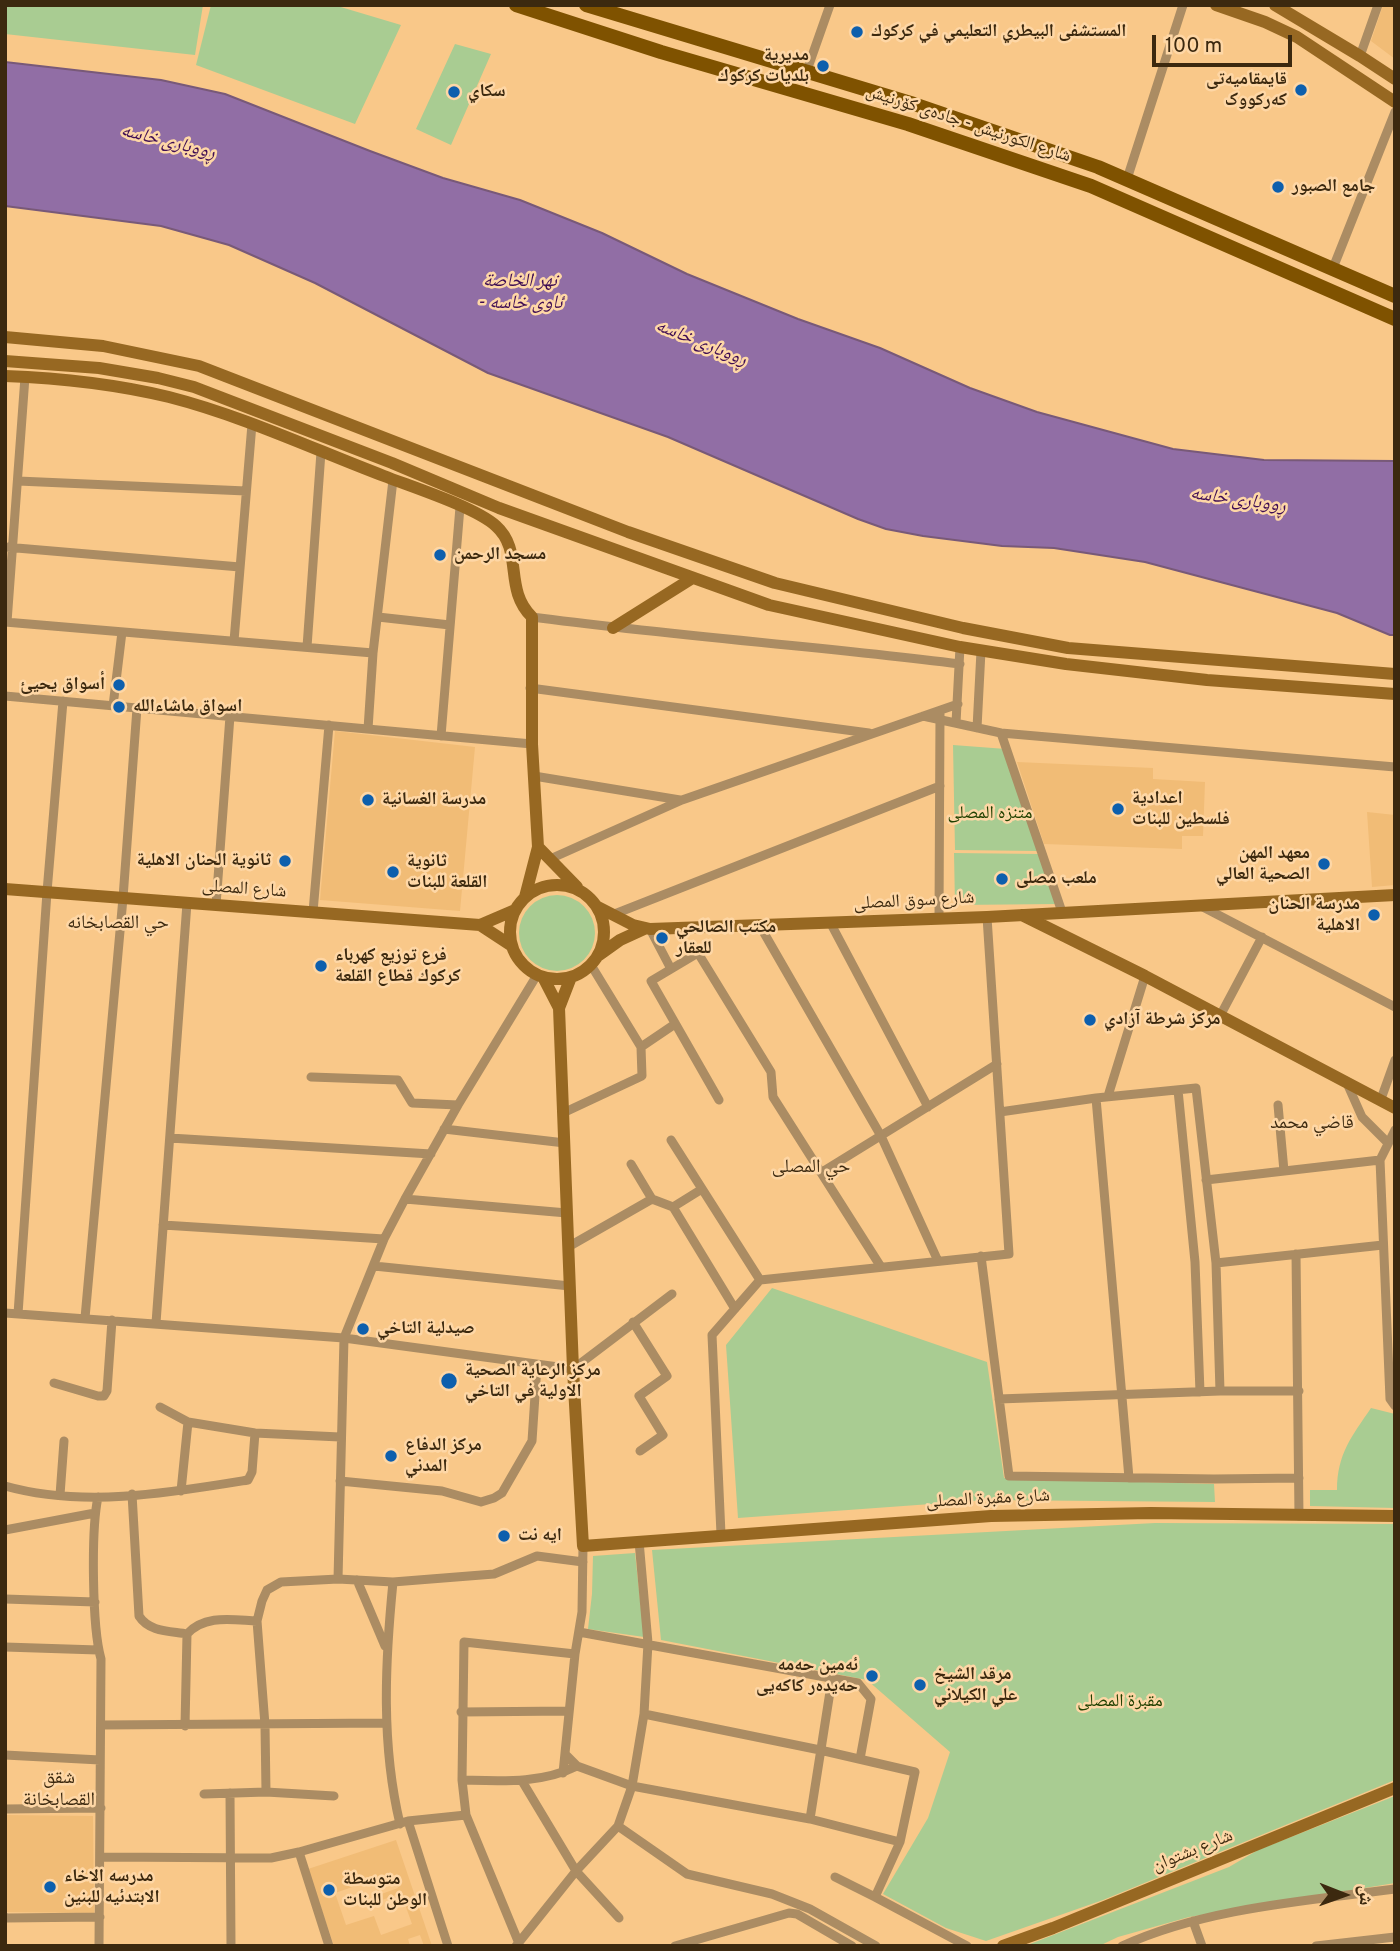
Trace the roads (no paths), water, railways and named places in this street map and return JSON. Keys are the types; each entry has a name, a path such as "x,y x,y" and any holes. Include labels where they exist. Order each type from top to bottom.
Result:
{"main road":[{"name":"شارع الكورنيش - جادەی کۆرنیش","path":"516,5 661,52 908,124 1091,186 1395,319"},
{"name":"شارع الكورنيش - جادەی کۆرنیش","path":"586,5 701,38 1098,167 1395,296"},
{"path":"957,141 963,121"},
{"path":"988,151 994,132"}],"street":[{"path":"806,73 830,5"},
{"path":"1126,180 1183,5"},
{"path":"1216,5 1265,22 1297,37 1395,102"},
{"path":"1275,5 1395,79"},
{"path":"1360,56 1378,5"},
{"path":"1333,268 1395,113"},
{"path":"5,337 103,346 199,366 628,532 764,580 963,628 1068,648 1395,674"},
{"path":"6,361 99,368 194,387 392,463 499,508 769,605 960,647 1066,664 1207,680 1395,694"},
{"path":"194,387 199,366"},
{"path":"5,376 82,382 140,391 197,405 460,506 488,520 502,533 511,550 516,594 532,617 530,688 538,847 525,897"},
{"path":"25,377 18,481 9,547 6,622 373,653"},
{"path":"234,641 252,424"},
{"path":"307,647 321,452"},
{"path":"368,729 373,653 394,480"},
{"path":"18,481 246,491"},
{"path":"441,736 460,506"},
{"path":"9,547 240,567"},
{"path":"612,628 691,579"},
{"path":"378,617 450,625"},
{"path":"532,617 612,628 694,634 960,664"},
{"path":"113,706 121,632"},
{"path":"956,723 960,647"},
{"path":"1066,664 1068,648"},
{"path":"977,728 981,651"},
{"path":"530,688 872,734"},
{"path":"5,696 532,744"},
{"path":"18,1314 47,892 64,701"},
{"path":"550,859 682,800 923,716 940,715 958,704"},
{"path":"85,1318 123,898 137,708"},
{"path":"940,715 956,723 1001,733 1395,767"},
{"path":"939,918 940,715"},
{"path":"216,905 230,716"},
{"path":"313,912 329,726"},
{"path":"1001,733 1062,912"},
{"path":"534,776 682,800"},
{"path":"612,915 940,786"},
{"path":"538,847 596,906 603,922 604,939 595,960 571,977 557,979 540,976"},
{"path":"559,1008 540,976 518,958 512,946 511,922 515,910 525,897 537,889 551,885 579,890"},
{"name":"شارع المصلى","path":"5,889 480,925 515,910"},
{"name":"شارع سوق المصلى","path":"595,960 620,940 647,929 987,917 1395,895"},
{"path":"156,1323 187,903"},
{"path":"1199,905 1395,1007"},
{"name":"شارع سوق المصلى","path":"596,906 647,929"},
{"path":"1021,915 1145,976 1395,1108"},
{"path":"721,1534 712,1335 760,1280 1009,1255 987,917"},
{"path":"831,924 928,1107"},
{"name":"شارع المصلى","path":"480,925 512,946"},
{"path":"760,926 881,1136 938,1261"},
{"path":"647,929 670,969"},
{"path":"1220,1016 1262,937"},
{"path":"719,1100 651,981 698,953 771,1072 773,1097 881,1267"},
{"path":"563,1113 642,1076 641,1047 595,960"},
{"path":"338,1579 344,1338 384,1240 405,1199 458,1105 540,976"},
{"path":"1108,1096 1145,976"},
{"path":"563,1773 583,1602 583,1546 573,1369 559,1008 571,977"},
{"path":"641,1047 675,1024"},
{"path":"1381,1099 1395,1060"},
{"path":"822,1172 997,1065"},
{"path":"311,1077 398,1080 412,1104 458,1105"},
{"path":"1346,1081 1362,1117 1388,1143"},
{"path":"1000,1112 1108,1096 1196,1088 1216,1263 1220,1391"},
{"path":"1178,1090 1195,1262 1200,1392"},
{"path":"1096,1098 1129,1478"},
{"path":"1278,1105 1284,1171"},
{"path":"444,1129 565,1143"},
{"path":"1395,1130 1380,1160 1383,1261 1390,1344 1390,1399 1395,1406"},
{"path":"170,1138 431,1154"},
{"path":"671,1140 760,1280"},
{"path":"1206,1180 1380,1160"},
{"path":"631,1164 652,1199 673,1208 735,1309"},
{"path":"673,1208 702,1189"},
{"path":"405,1199 567,1213"},
{"path":"568,1247 652,1199"},
{"path":"163,1225 384,1240"},
{"path":"1216,1263 1383,1245"},
{"path":"1296,1254 1299,1516"},
{"path":"981,1256 1009,1476 1299,1478"},
{"path":"1383,1261 1395,1265"},
{"path":"373,1266 570,1286"},
{"path":"5,1313 344,1338 573,1369 672,1294"},
{"path":"54,1383 98,1396 104,1395 107,1391 112,1320"},
{"path":"633,1322 667,1376 639,1396 663,1435 640,1451"},
{"path":"340,1481 442,1491 481,1502 494,1498 502,1493 532,1441 537,1365"},
{"path":"999,1399 1220,1391 1299,1391"},
{"path":"160,1407 188,1422 255,1433 340,1437"},
{"path":"181,1491 188,1422"},
{"path":"5,1486 34,1494 98,1497 181,1491 248,1480 252,1472 255,1433"},
{"path":"60,1495 64,1441"},
{"path":"132,1494 139,1616 144,1624 152,1628 187,1634"},
{"path":"98,1497 95,1513 95,1602 102,1659 99,1946"},
{"path":"5,1530 95,1513"},
{"name":"شارع مقبرة المصلى","path":"583,1546 992,1516 1151,1513 1395,1516"},
{"path":"575,1654 464,1643 461,1712 462,1780 466,1815 517,1944 576,1871 618,1826 632,1786 644,1714 648,1643 639,1541"},
{"path":"266,1792 265,1725 257,1621 267,1590 281,1582 338,1579 393,1582 494,1574 537,1556 583,1562"},
{"path":"357,1580 386,1649"},
{"path":"393,1582 386,1649 386,1723 396,1806 448,1946"},
{"path":"5,1599 95,1602"},
{"path":"185,1726 187,1634 195,1626 214,1620 257,1621"},
{"path":"579,1632 858,1683 871,1699 860,1759"},
{"path":"5,1647 99,1650"},
{"path":"810,1819 832,1679"},
{"path":"461,1712 569,1711"},
{"path":"644,1714 915,1772 900,1842 875,1897"},
{"path":"101,1725 386,1723"},
{"path":"565,1754 577,1766 632,1786 810,1819 900,1842"},
{"path":"5,1755 100,1760"},
{"path":"462,1780 522,1781 563,1773 577,1766"},
{"path":"522,1781 576,1871 620,1917"},
{"name":"شارع بشتوان","path":"1003,1946 1395,1788"},
{"path":"204,1794 266,1792 334,1796"},
{"path":"230,1793 231,1946"},
{"path":"5,1809 101,1808"},
{"path":"101,1857 271,1858 404,1823 466,1815"},
{"path":"618,1826 687,1874 772,1894 810,1909 876,1946"},
{"path":"299,1852 329,1946"},
{"path":"835,1877 967,1946"},
{"path":"1127,1945 1194,1920 1395,1888"},
{"path":"682,1945 789,1913 797,1914 852,1946"},
{"path":"5,1917 100,1917"},
{"path":"1194,1920 1202,1946"},
{"path":"1316,1946 1395,1937"}],"water":[{"name":"نهر الخاصة - ئاوی خاسە","path":"5,62 161,80 225,94 443,178 520,200 602,233 687,274 798,319 880,348 970,388 1037,412 1173,449 1264,460 1395,461 1395,635 1337,613 1145,562 1054,548 1002,546 886,529 668,437 488,373 315,283 229,245 161,226 5,206"}],"place":[{"name":"المستشفى البيطري التعليمي في كركوك","path":"857,32"},
{"name":"مديرية بلديات كركوك","path":"823,66"},
{"name":"قایمقامیەتی کەرکووک","path":"1301,90"},
{"name":"سكاي","path":"454,92"},
{"name":"جامع الصبور","path":"1278,187"},
{"name":"مسجد الرحمن","path":"440,555"},
{"name":"أسواق يحيئ","path":"119,685"},
{"name":"اسواق ماشاءالله","path":"119,707"},
{"name":"مدرسة الغسانية","path":"368,800"},
{"name":"اعدادية فلسطين للبنات","path":"1118,809"},
{"name":"ثانوية الحنان الاهلية","path":"285,861"},
{"name":"معهد المهن الصحية العالي","path":"1324,864"},
{"name":"ثانوية القلعة للبنات","path":"393,872"},
{"name":"ملعب مصلى","path":"1002,879"},
{"name":"مدرسة الحنان الاهلية","path":"1374,915"},
{"name":"مكتب الصالحي للعقار","path":"662,938"},
{"name":"فرع توزيع كهرباء كركوك قطاع القلعة","path":"321,966"},
{"name":"مركز شرطة آزادي","path":"1090,1020"},
{"name":"صيدلية التاخي","path":"363,1329"},
{"name":"مركز الرعاية الصحية الاولية في التاخي","path":"449,1381"},
{"name":"مركز الدفاع المدني","path":"391,1456"},
{"name":"ايه نت","path":"504,1536"},
{"name":"ئەمین حەمە حەیدەر کاکەیی","path":"872,1676"},
{"name":"مرقد الشيخ علي الكيلاني","path":"920,1685"},
{"name":"مدرسه الاخاء الابتدئيه للبنين","path":"50,1887"},
{"name":"متوسطة الوطن للبنات","path":"329,1890"}],"district":[{"name":"حي القصابخانه","path":"118,924"},
{"name":"قاضي محمد","path":"1312,1124"},
{"name":"حي المصلى","path":"811,1168"},
{"name":"شقق القصابخانة","path":"59,1790"}],"water label":[{"name":"ڕووباری خاسە","path":"168,143"},
{"name":"ڕووباری خاسە","path":"701,344"},
{"name":"ڕووباری خاسە","path":"1238,501"}],"park label":[{"name":"متنزه المصلى","path":"990,814"},
{"name":"مقبرة المصلى","path":"1120,1702"}]}
